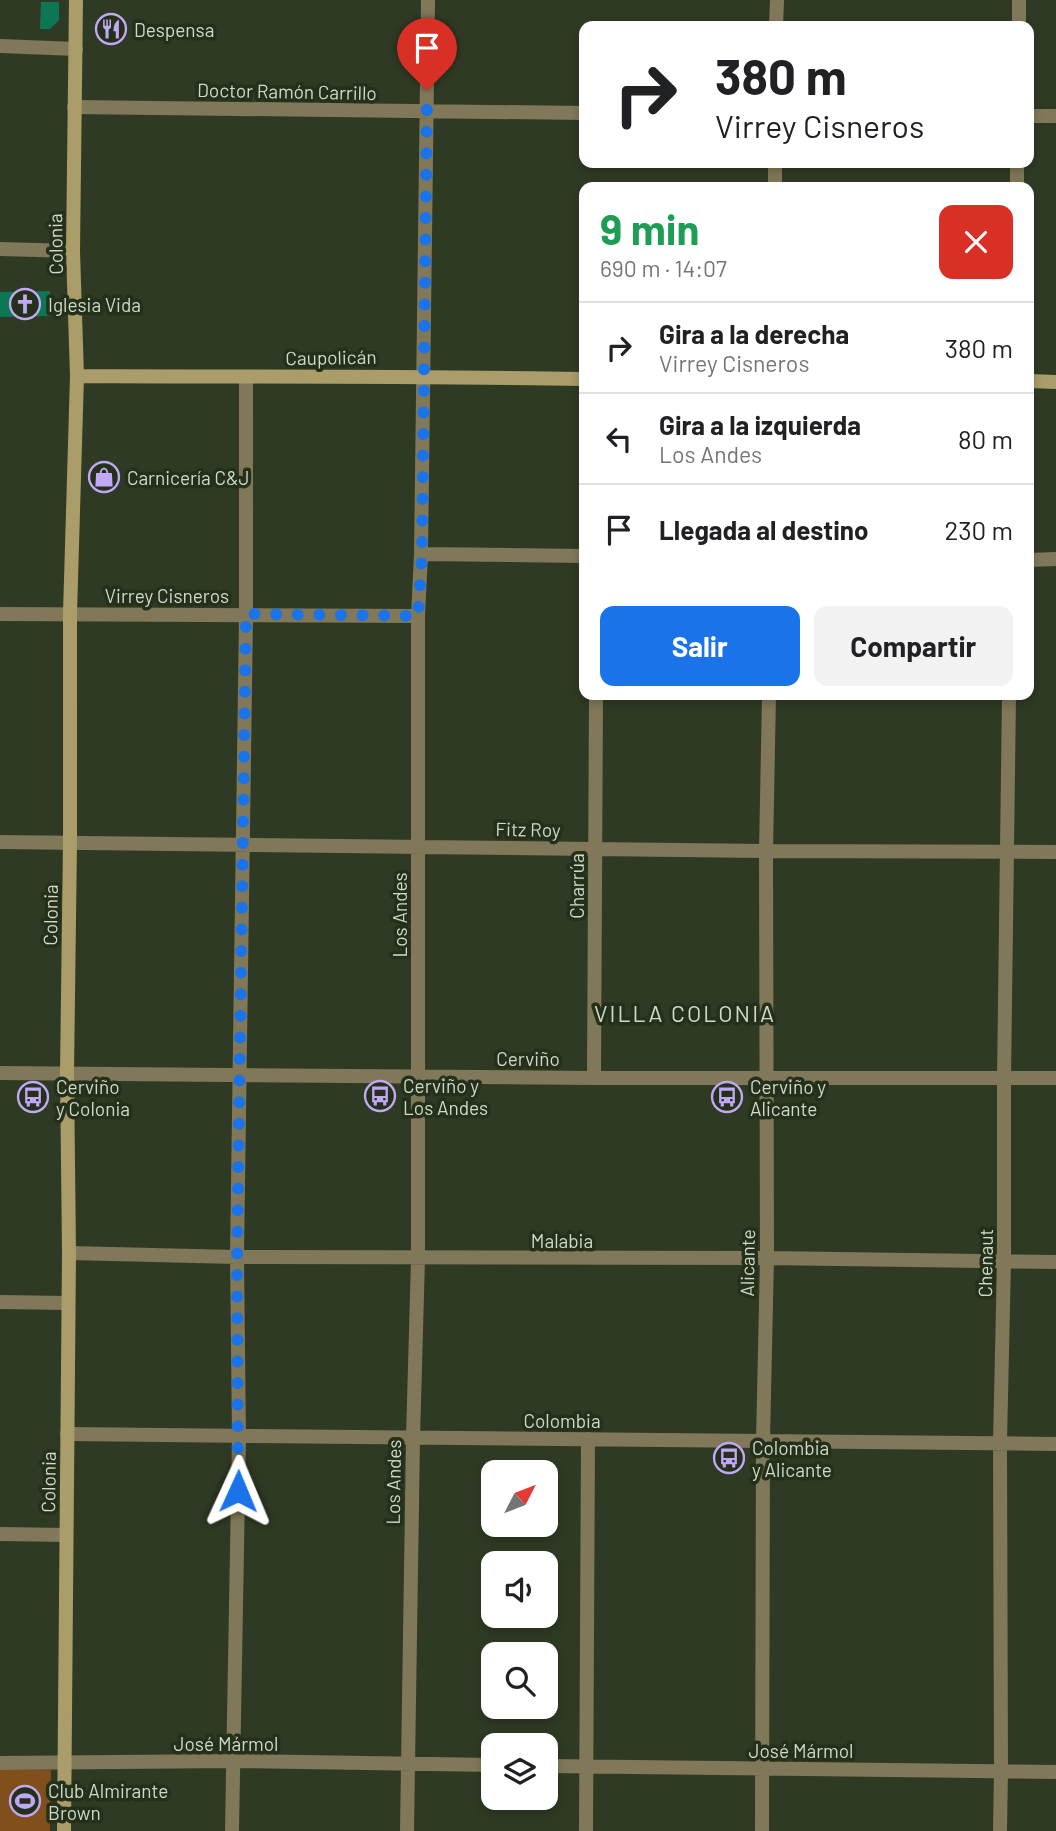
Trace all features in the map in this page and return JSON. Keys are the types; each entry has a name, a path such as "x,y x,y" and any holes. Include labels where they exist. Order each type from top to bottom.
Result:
{"street":[{"name":"Colonia","path":"64,1831 69,1253 67,1073 70,614 77,376 73,251 76,0"},
{"name":"Los Andes","path":"407,1831 418,1259 418,616 422,554 428,0"},
{"path":"776,21 777,0"},
{"path":"1019,0 1019,21"},
{"path":"0,46 76,49"},
{"name":"Doctor Ramón Carrillo","path":"74,107 579,113"},
{"path":"1034,116 1056,116"},
{"path":"0,249 73,251"},
{"name":"Caupolicán","path":"77,376 579,379"},
{"path":"232,1831 239,1437 237,1257 246,614 246,377"},
{"path":"1034,381 1056,382"},
{"path":"422,554 579,556"},
{"path":"1034,560 1056,559"},
{"name":"Virrey Cisneros","path":"0,614 418,616"},
{"name":"Charrúa","path":"594,1078 596,700"},
{"name":"Alicante","path":"762,1831 769,700"},
{"name":"Chenaut","path":"1000,1831 1000,1443 1009,700"},
{"name":"Fitz Roy","path":"0,842 1056,852"},
{"name":"Cerviño","path":"0,1073 594,1078 1056,1078"},
{"name":"Malabia","path":"69,1253 418,1259 767,1258 1056,1262"},
{"path":"0,1302 68,1303"},
{"name":"Colombia","path":"67,1434 1056,1444"},
{"path":"586,1831 587,1439"},
{"path":"0,1534 66,1535"},
{"name":"José Mármol","path":"0,1763 233,1761 481,1765"},
{"name":"José Mármol","path":"558,1766 1056,1772"}],"shaded area":[{"name":"Club Almirante Brown","path":"0,1770 51,1770 50,1831 0,1831"}],"building":[{"path":"41,2 59,2 59,20 50,29 40,29"},
{"name":"Despensa","path":"102,21 119,21 119,37 102,37"},
{"name":"Iglesia Vida","path":"50,291 51,316 0,317 0,292"},
{"name":"Carnicería C&J","path":"93,468 115,468 115,486 93,486"}],"place":[{"name":"Despensa","path":"111,29"},
{"name":"Iglesia Vida","path":"25,304"},
{"name":"Carnicería C&J","path":"104,477"},
{"name":"Cerviño y Los Andes","path":"380,1096"},
{"name":"Cerviño y Colonia","path":"33,1097"},
{"name":"Cerviño y Alicante","path":"727,1097"},
{"name":"Colombia y Alicante","path":"729,1458"},
{"name":"Club Almirante Brown","path":"25,1801"}],"district":[{"name":"VILLA COLONIA","path":"685,1013"}],"route":[{"path":"238,1491 237,1257 246,614 418,616 422,554 427,90"}]}
